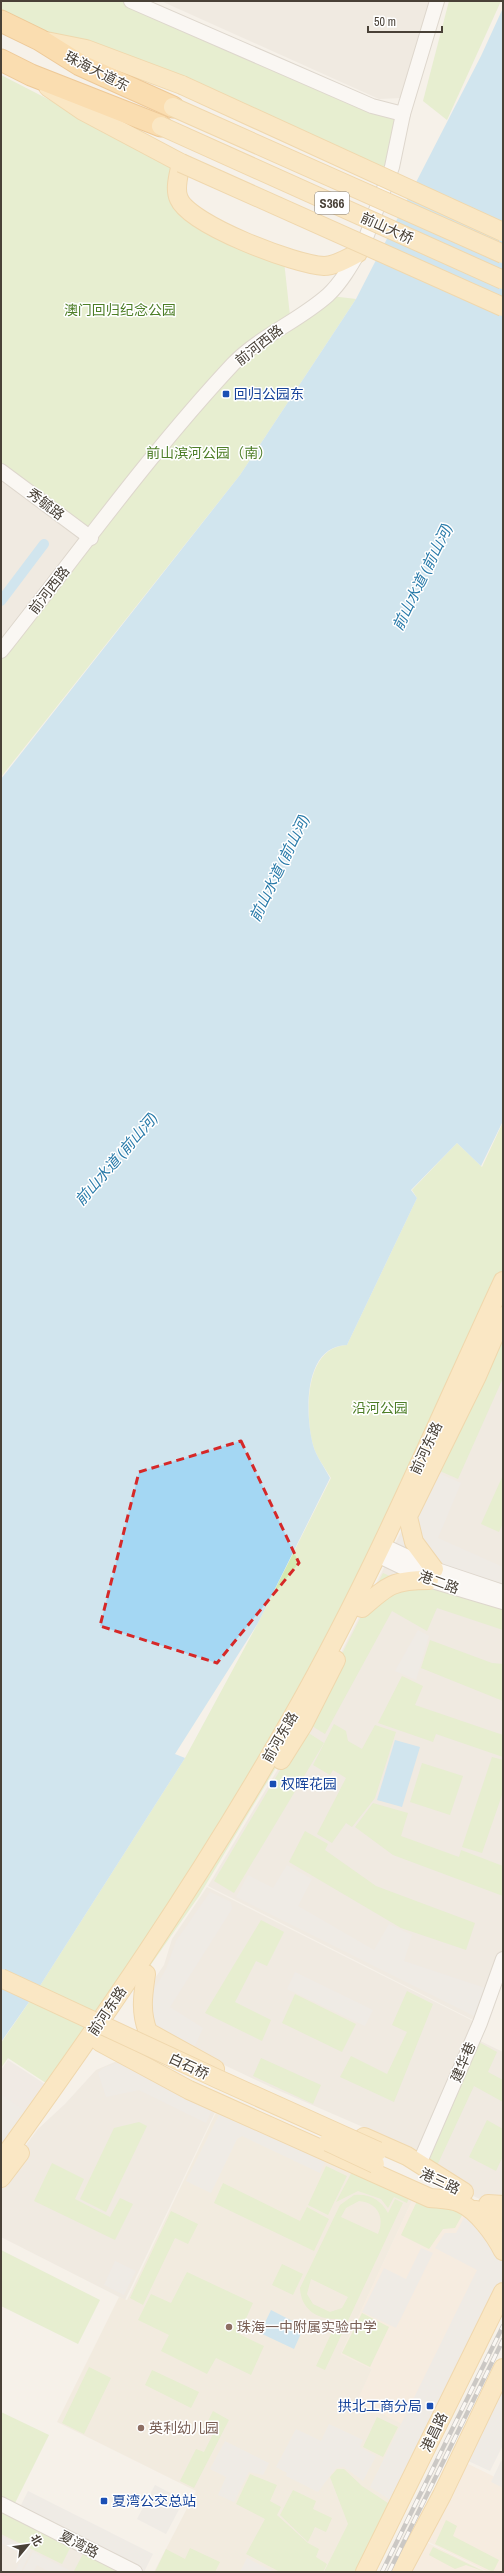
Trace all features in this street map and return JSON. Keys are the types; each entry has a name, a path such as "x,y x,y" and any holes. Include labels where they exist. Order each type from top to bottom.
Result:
{"highway":[{"name":"珠海大道东","path":"1,21 40,40 80,65 173,107"},
{"name":"珠海大道东","path":"1,60 31,75 161,126"}],"main road":[{"path":"40,40 86,49 182,85 503,232"},
{"path":"31,75 83,111 181,163 503,307"},
{"name":"前山大桥","path":"173,107 503,254"},
{"name":"前山大桥","path":"161,126 503,280"},
{"path":"181,163 177,191 179,199 201,221 275,254 313,265 326,266 358,253"},
{"name":"前河东路","path":"1,2178 100,2042 146,1974 303,1725 362,1608 384,1553 503,1281"},
{"name":"前河东路","path":"1,2161 98,2025 178,1906 283,1735 384,1553 408,1517 477,1376 503,1316"},
{"path":"362,1608 383,1589 397,1581 432,1575 414,1542 408,1517"},
{"path":"146,1974 142,2000 143,2018 148,2032 158,2039 234,2079 407,2156 462,2198 497,2238 503,2251"},
{"name":"白石桥","path":"1,1978 218,2079 376,2157"},
{"name":"白石桥","path":"1,1990 376,2157"},
{"path":"100,2042 189,2090 430,2198 462,2198"},
{"path":"376,2157 462,2198 503,2222"},
{"name":"港三路","path":"462,2198 498,2206"},
{"name":"港昌路","path":"365,2572 503,2292"},
{"path":"401,2572 442,2495 503,2368"}],"street":[{"path":"131,1 372,106 403,114"},
{"name":"前河西路","path":"1,651 182,420 234,363 254,345 328,294 358,253 364,243 392,167 403,114 437,1"},
{"name":"秀毓路","path":"1,471 91,538"},
{"name":"港二路","path":"384,1553 432,1575 503,1602"},
{"name":"港二路","path":"432,1575 503,1592"},
{"name":"建华巷","path":"419,2164 480,2024 503,1959"},
{"name":"夏湾路","path":"1,2504 135,2572"}],"highlighted area":[{"path":"241,1441 299,1563 217,1663 100,1626 139,1472"}],"shaded area":[{"path":"161,1 431,1 401,98 379,99"},
{"path":"1,475 87,539 1,647"},
{"path":"503,1364 503,1588 392,1550 479,1377"},
{"path":"434,1471 461,1483 438,1538 503,1567 503,1587 395,1549"},
{"name":"权晖花园","path":"392,1552 503,1590 503,1956 479,2023 208,1886 305,1724"},
{"path":"418,1630 429,1636 416,1680 395,1671"},
{"path":"287,1865 312,1879 298,1906 374,1950 389,1924 412,1935 404,1961 488,1989 476,2017 236,1897 248,1875 273,1888"},
{"path":"207,1887 479,2024 423,2153 273,2088 203,2055 143,2021 151,1984 164,1965 172,1939"},
{"path":"210,1892 231,1902 232,1909 170,2007 203,2028 194,2048 150,2020 148,2000 166,1969 176,1941"},
{"path":"295,1972 373,2010 365,2026 287,1989"},
{"path":"474,2038 503,2052 503,2204 489,2203 464,2192 420,2164"},
{"path":"8,2060 57,2092 1,2169 1,2070"},
{"path":"117,2061 219,2104 125,2300 1,2237 1,2179 38,2129 65,2104 96,2070"},
{"path":"117,2063 132,2067 215,2104 206,2123 139,2090 106,2097 98,2073 103,2068"},
{"path":"2,2095 25,2111 1,2145 1,2097"},
{"name":"珠海一中附属实验中学","path":"220,2104 416,2192 341,2354 372,2369 357,2401 430,2438 365,2572 154,2572 196,2491 57,2422 119,2297 127,2300"},
{"path":"222,2109 328,2155 320,2173 242,2136 237,2139 211,2193 186,2181"},
{"name":"拱北工商分局","path":"416,2192 460,2203 503,2252 503,2291 430,2438 356,2401 372,2369 341,2354"},
{"path":"467,2212 503,2258 503,2286 395,2503 370,2487 477,2270 435,2248 445,2233 456,2233"},
{"path":"421,2248 433,2253 396,2328 362,2312 384,2268 406,2279"},
{"path":"115,2261 136,2271 124,2295 104,2285"},
{"path":"503,2378 503,2445 490,2471 464,2459"},
{"path":"329,2424 363,2440 360,2447 376,2456 363,2481 344,2467 336,2468 318,2492 286,2476 287,2473 276,2467 296,2429 321,2441"},
{"path":"225,2441 269,2463 263,2475 249,2472 234,2502 218,2495 226,2477 210,2469"},
{"path":"460,2460 503,2481 503,2572 488,2572 421,2538"},
{"path":"501,2461 503,2462 503,2488 491,2482"},
{"path":"155,2485 184,2500 166,2534 137,2519"},
{"path":"28,2491 153,2554 144,2572 19,2509"},
{"path":"1,2505 133,2572 1,2572"},
{"path":"1,2536 31,2551 21,2572 15,2572 23,2555 1,2543"},
{"path":"420,2539 487,2572 403,2572"},
{"path":"33,2552 73,2572 49,2572 37,2565 33,2572 22,2572"},
{"path":"247,2558 274,2572 240,2572"}],"green space":[{"path":"1,1 128,1 403,115 383,175 1,17"},
{"path":"449,1 501,1 447,120 423,101"},
{"name":"澳门回归纪念公园","path":"1,75 178,166 174,192 284,261 290,316 253,343 91,535 1,467"},
{"name":"前山滨河公园（南）","path":"331,296 356,299 240,475 1,777 1,657 185,423 235,366"},
{"name":"沿河公园","path":"503,1122 503,1314 475,1374 302,1724 199,1896 61,2093 8,2058 1,2068 1,2043 36,1992 185,1758 258,1623 331,1478 316,1453 310,1432 309,1400 315,1369 322,1357 333,1349 347,1345 417,1198 412,1190 457,1143 482,1167"},
{"path":"503,1319 503,1378 458,1479 433,1468"},
{"path":"503,1475 503,1523 499,1532 481,1524"},
{"path":"403,1559 503,1593 503,1630 437,1608 427,1631 392,1611 325,1734 307,1723 383,1573 394,1578"},
{"path":"430,1640 492,1663 503,1664 503,1701 421,1668"},
{"path":"402,1676 423,1686 415,1705 503,1735 503,1757 436,1734 433,1742 378,1723"},
{"path":"334,1724 346,1731 348,1741 362,1749 375,1725 396,1732 375,1798 352,1827 346,1823 332,1843 317,1834 346,1778 333,1770 330,1775 313,1765"},
{"path":"304,1730 324,1743 234,1893 214,1881"},
{"path":"492,1757 503,1760 503,1792 482,1853 462,1847"},
{"path":"422,1763 463,1776 450,1815 410,1802"},
{"path":"373,1803 408,1813 401,1836 459,1857 461,1850 503,1866 503,1896 393,1855 355,1827"},
{"path":"305,1831 328,1844 325,1850 376,1886 475,1923 466,1950 401,1928 289,1862"},
{"path":"261,1920 284,1932 267,1966 256,1961 235,2002 271,2020 262,2041 205,2013"},
{"path":"407,1991 433,2004 394,2102 340,2077 351,2056 387,2074 407,2032 392,2025"},
{"path":"295,1994 356,2024 342,2052 282,2023"},
{"path":"475,2040 497,2052 488,2072 503,2080 503,2102 474,2086 435,2170 422,2162"},
{"path":"261,2058 321,2085 313,2104 253,2076"},
{"path":"487,2120 503,2129 503,2156 496,2171 469,2157"},
{"path":"139,2122 147,2126 106,2212 80,2199 114,2128"},
{"path":"52,2163 84,2179 75,2199 110,2217 120,2198 133,2204 115,2240 34,2201"},
{"path":"326,2166 347,2176 328,2215 308,2205"},
{"path":"354,2168 411,2192 407,2203 394,2197 388,2208 381,2199 358,2191 336,2202"},
{"path":"223,2183 300,2221 307,2207 329,2219 314,2251 214,2203"},
{"path":"354,2195 365,2195 374,2198 382,2204 388,2213 395,2199 403,2203 325,2370 316,2366 338,2319 324,2318 307,2308 301,2296 300,2288 340,2205","holes":["359,2201 366,2202 378,2212 381,2222 378,2234 341,2217 346,2208","311,2279 348,2297 342,2308 330,2312 313,2304 307,2294"]},
{"path":"419,2197 465,2210 455,2228 443,2229 429,2249 401,2235"},
{"path":"171,2211 198,2224 188,2244 175,2238 143,2305 130,2298"},
{"path":"1,2250 100,2300 78,2344 1,2306"},
{"path":"282,2264 303,2274 293,2295 272,2285"},
{"path":"187,2272 253,2303 239,2334 264,2346 251,2375 216,2358 207,2374 161,2351 169,2335 138,2320 151,2294 171,2303"},
{"path":"362,2313 389,2327 370,2367 342,2353"},
{"path":"89,2367 111,2378 84,2434 62,2423"},
{"path":"152,2370 199,2392 191,2408 145,2385"},
{"path":"213,2411 229,2420 194,2488 180,2481 196,2449 204,2452 213,2434 204,2429"},
{"path":"1,2412 49,2435 12,2509 1,2504"},
{"path":"377,2417 398,2427 383,2457 363,2447"},
{"path":"337,2469 344,2469 362,2486 394,2507 361,2572 324,2572 348,2524 330,2477"},
{"path":"250,2474 277,2485 270,2501 281,2507 277,2515 308,2543 319,2549 316,2557 327,2564 323,2572 280,2572 246,2554 265,2519 236,2504"},
{"path":"293,2490 316,2501 313,2509 332,2518 326,2532 315,2527 308,2542 280,2515"},
{"path":"1,2508 72,2544 62,2564 1,2534"},
{"path":"446,2520 457,2526 453,2536 499,2560 493,2572 435,2544"},
{"path":"433,2547 485,2572 466,2565 455,2569 429,2555"},
{"path":"190,2548 220,2562 215,2572 155,2572 166,2549 185,2559"},
{"path":"85,2550 128,2572 74,2571"}],"water":[{"name":"前山水道 (前山河)","path":"503,8 503,1121 481,1166 457,1143 411,1190 417,1198 347,1345 333,1348 322,1357 315,1369 310,1384 310,1432 314,1449 330,1478 258,1623 175,1754 185,1758 36,1992 1,2042 1,779 240,475 356,299 481,56"},
{"path":"395,1740 420,1747 402,1807 377,1800"},
{"path":"271,2310 304,2327 294,2349 260,2333"}],"waterway":[{"path":"1,601 44,544"}],"railway":[{"path":"382,2572 503,2326"},
{"path":"389,2572 503,2340"}],"place":[{"name":"回归公园东","path":"226,394"},
{"name":"权晖花园","path":"273,1784"},
{"name":"珠海一中附属实验中学","path":"229,2327"},
{"name":"拱北工商分局","path":"430,2406"},
{"name":"英利幼儿园","path":"141,2428"},
{"name":"夏湾公交总站","path":"104,2501"}]}
